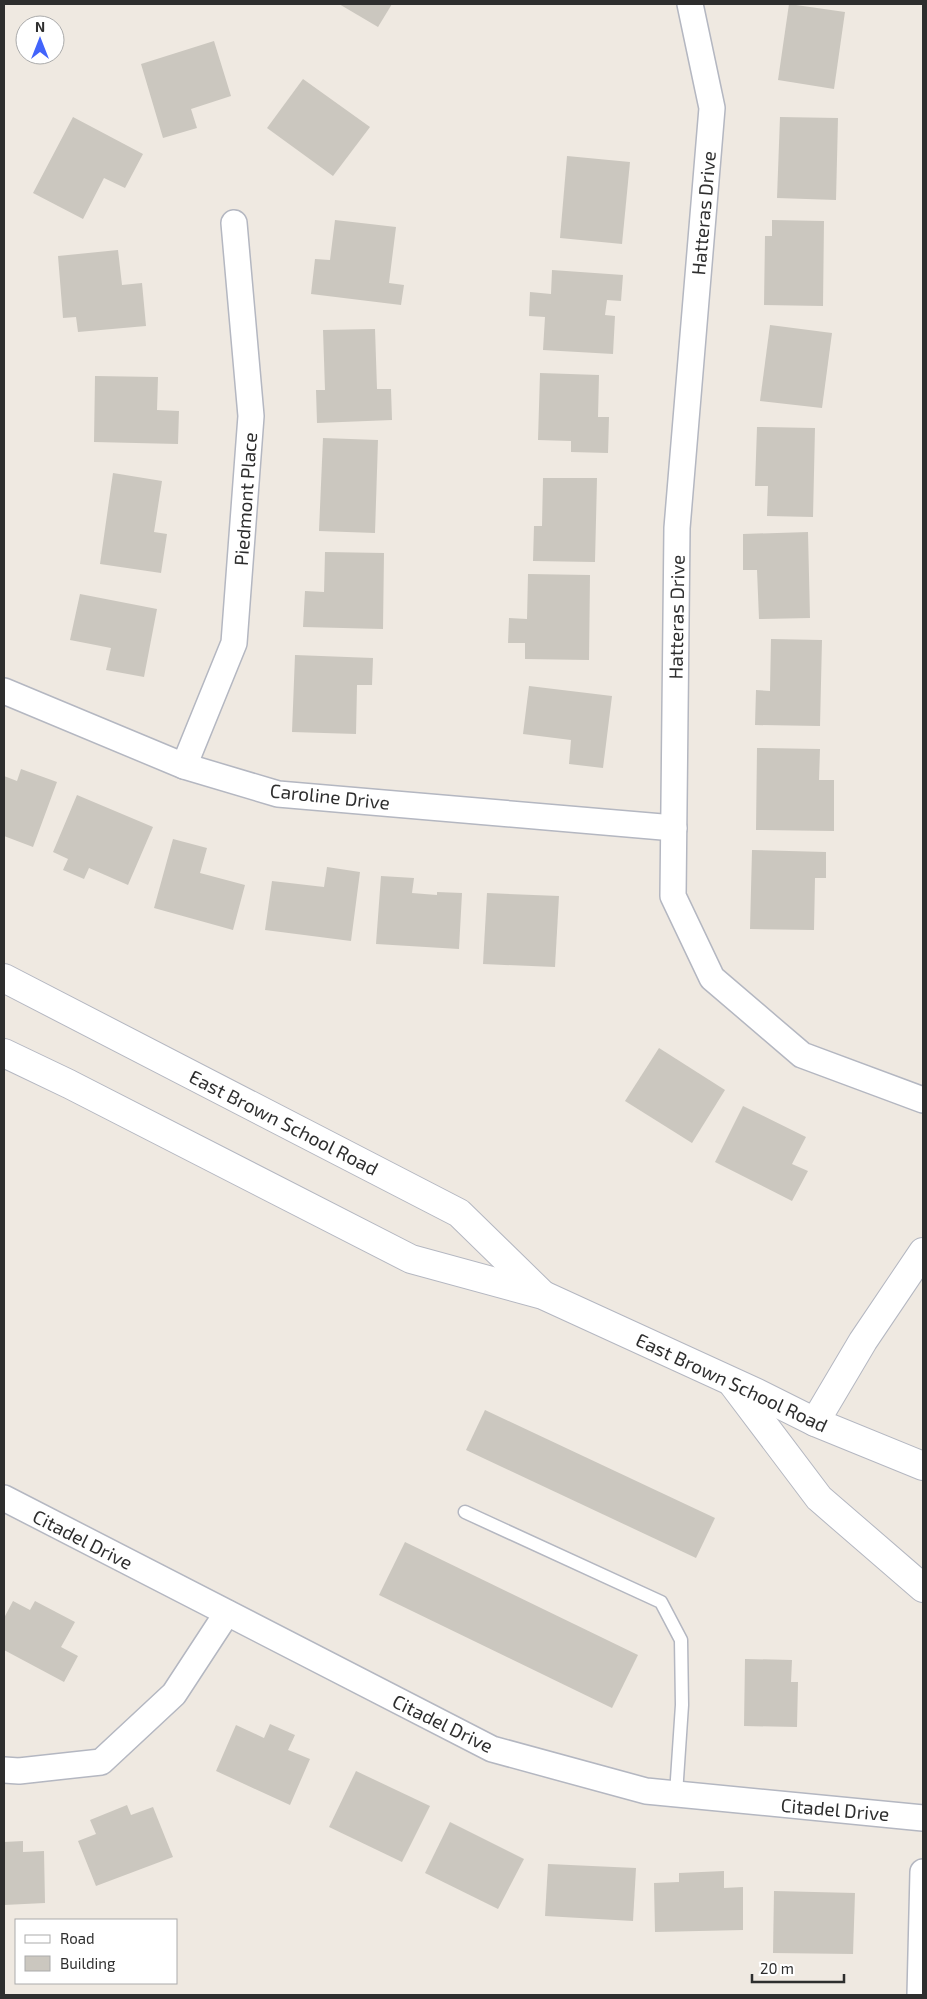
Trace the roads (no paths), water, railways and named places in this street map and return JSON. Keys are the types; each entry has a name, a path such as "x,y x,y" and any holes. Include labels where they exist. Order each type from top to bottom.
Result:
{"main road":[{"name":"East Brown School Road","path":"4,978 459,1213 543,1295"},
{"name":"East Brown School Road","path":"4,1053 69,1084 411,1259 543,1295 731,1380 815,1422 923,1466"},
{"path":"815,1422 863,1341 923,1252"},
{"path":"731,1380 819,1498 923,1588"}],"street":[{"name":"Hatteras Drive","path":"689,4 712,108 677,528 673,896 712,978 802,1055 923,1100"},
{"name":"Piedmont Place","path":"184,766 234,643 251,416 234,223"},
{"name":"Caroline Drive","path":"4,691 184,766 278,794 674,828"},
{"name":"Citadel Drive","path":"4,1498 492,1749 646,1791 923,1818"},
{"path":"4,1770 19,1771 101,1762 174,1694 227,1613"},
{"path":"920,1995 923,1872"}],"lane":[{"path":"465,1512 661,1602 681,1640 682,1705 676,1794"}]}
